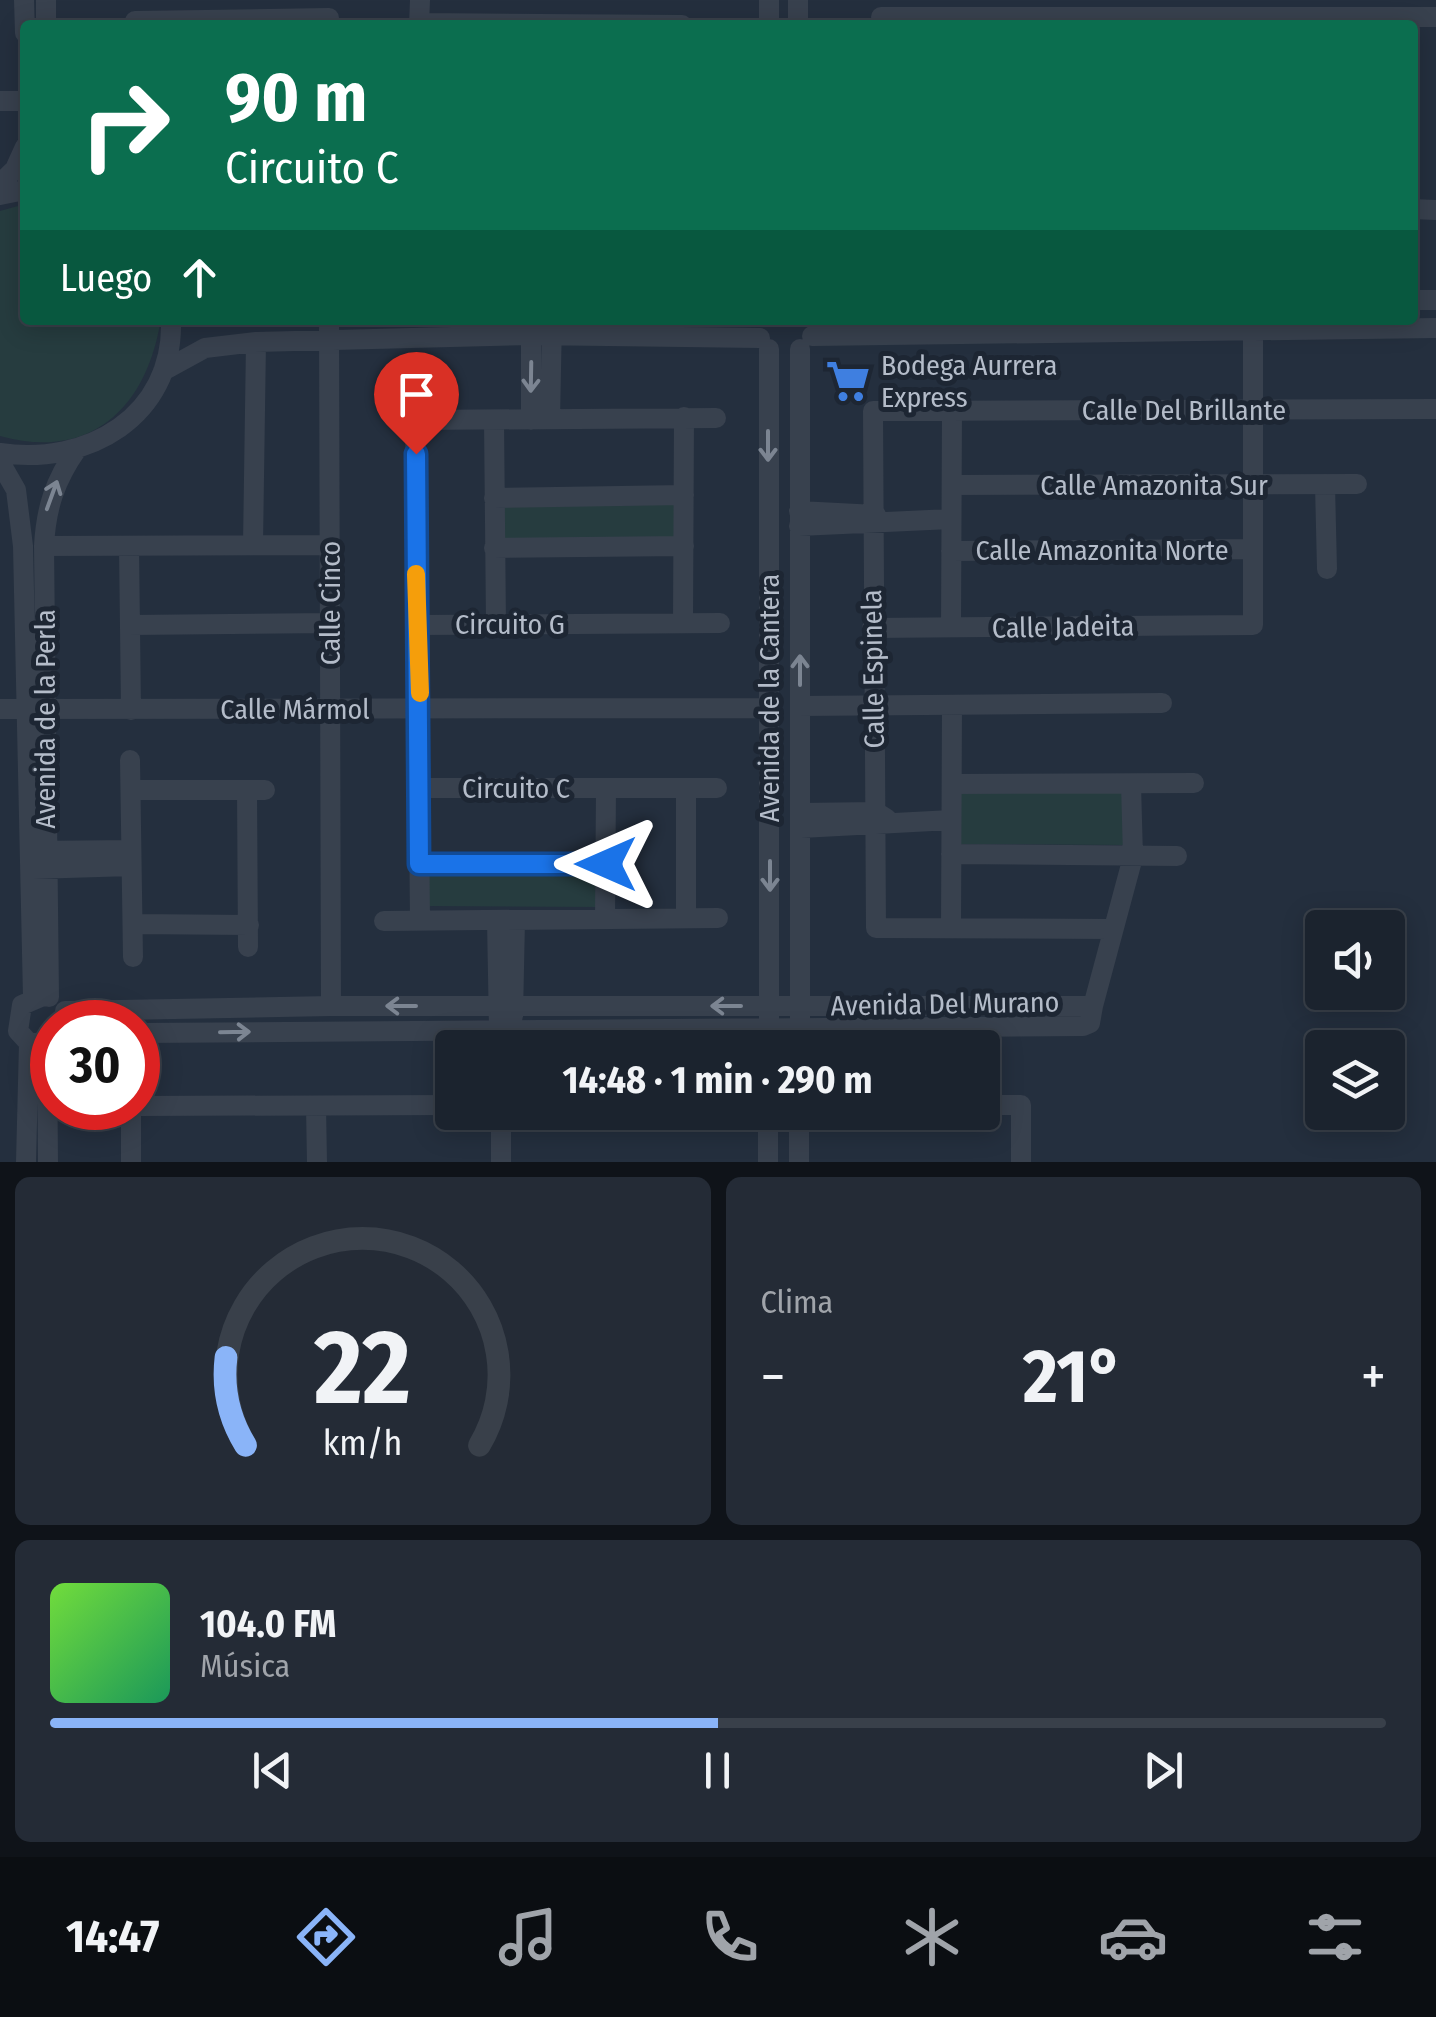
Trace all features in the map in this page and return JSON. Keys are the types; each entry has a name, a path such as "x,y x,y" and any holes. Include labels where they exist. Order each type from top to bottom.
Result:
{"street":[{"path":"1109,20 1160,8 1241,20 1436,17"},
{"path":"134,15 329,14"},
{"path":"881,14 949,20"},
{"path":"0,184 15,154"},
{"path":"0,453 56,456 110,436 132,418 163,371 170,325"},
{"path":"163,371 206,348 330,330 542,328 762,336 1170,325 1253,329 1436,328"},
{"path":"541,419 542,328"},
{"path":"1253,329 1253,550"},
{"name":"Calle Cinco","path":"330,330 331,1006"},
{"name":"Avenida de la Cantera","path":"800,1027 799,518 809,335"},
{"name":"Avenida de la Cantera","path":"762,336 770,708 769,1026"},
{"path":"253,546 256,342"},
{"path":"952,410 952,628"},
{"name":"Calle Del Brillante","path":"872,411 1436,410"},
{"name":"Calle Espinela","path":"872,411 876,519 872,706 880,820 876,928 951,928"},
{"path":"683,623 684,417"},
{"name":"Circuito G","path":"716,418 415,420 416,624 720,623"},
{"path":"494,420 496,624"},
{"name":"Avenida de la Perla","path":"34,546 54,488 77,449"},
{"name":"Avenida de la Perla","path":"0,462 16,490 34,546 34,1000"},
{"name":"Calle Amazonita Sur","path":"952,484 1357,484"},
{"path":"1325,485 1326,569"},
{"path":"494,498 684,495"},
{"path":"799,518 952,519"},
{"path":"0,546 330,545"},
{"path":"129,546 131,710"},
{"path":"494,548 684,546"},
{"name":"Calle Amazonita Norte","path":"952,551 1253,550"},
{"name":"Calle Jadeita","path":"872,628 1253,624 1253,550"},
{"path":"131,625 330,622"},
{"path":"416,624 421,710 420,920"},
{"path":"800,706 1162,703"},
{"path":"952,706 951,928 1110,929 1132,857 1132,784"},
{"name":"Calle Mármol","path":"0,709 770,708"},
{"path":"130,760 134,957"},
{"path":"952,784 1194,783"},
{"name":"Circuito C","path":"419,788 717,788"},
{"path":"605,918 606,788"},
{"path":"686,788 686,917"},
{"path":"131,790 256,790 248,946"},
{"path":"801,821 951,820"},
{"path":"952,854 1177,856"},
{"path":"37,860 131,858"},
{"path":"419,864 606,864"},
{"path":"384,921 718,918"},
{"path":"505,1030 506,920"},
{"path":"134,924 249,925"},
{"name":"Avenida Del Murano","path":"160,1015 331,1006 506,1006 769,1026 1083,1026 1090,1023 1110,929"},
{"name":"Avenida Del Murano","path":"673,1030 769,1026"},
{"name":"Avenida Del Murano","path":"160,1033 435,1036"},
{"name":"Avenida de la Perla","path":"26,1162 30,1092"},
{"path":"160,1107 435,1105"},
{"path":"1000,1105 1021,1105 1021,1162"},
{"path":"316,1106 316,1162"},
{"name":"Avenida de la Perla","path":"45,1130 48,1162"},
{"path":"130,1162 132,1130"},
{"path":"501,1130 501,1162"},
{"path":"768,1130 768,1162"},
{"path":"799,1162 800,1130"}],"green space":[{"path":"20,205 20,325 160,325 153,354 127,403 86,434 61,441 32,442 0,436 0,211"},
{"path":"675,503 676,539 502,540 502,504"},
{"path":"961,791 1124,792 1124,845 960,844"},
{"path":"427,871 599,872 599,907 427,906"}],"slow traffic":[{"path":"416,574 420,693"}],"place":[{"name":"Bodega Aurrera Express","path":"848,381"}],"route":[{"path":"416,454 416,624 421,710 419,864 606,864"}]}
